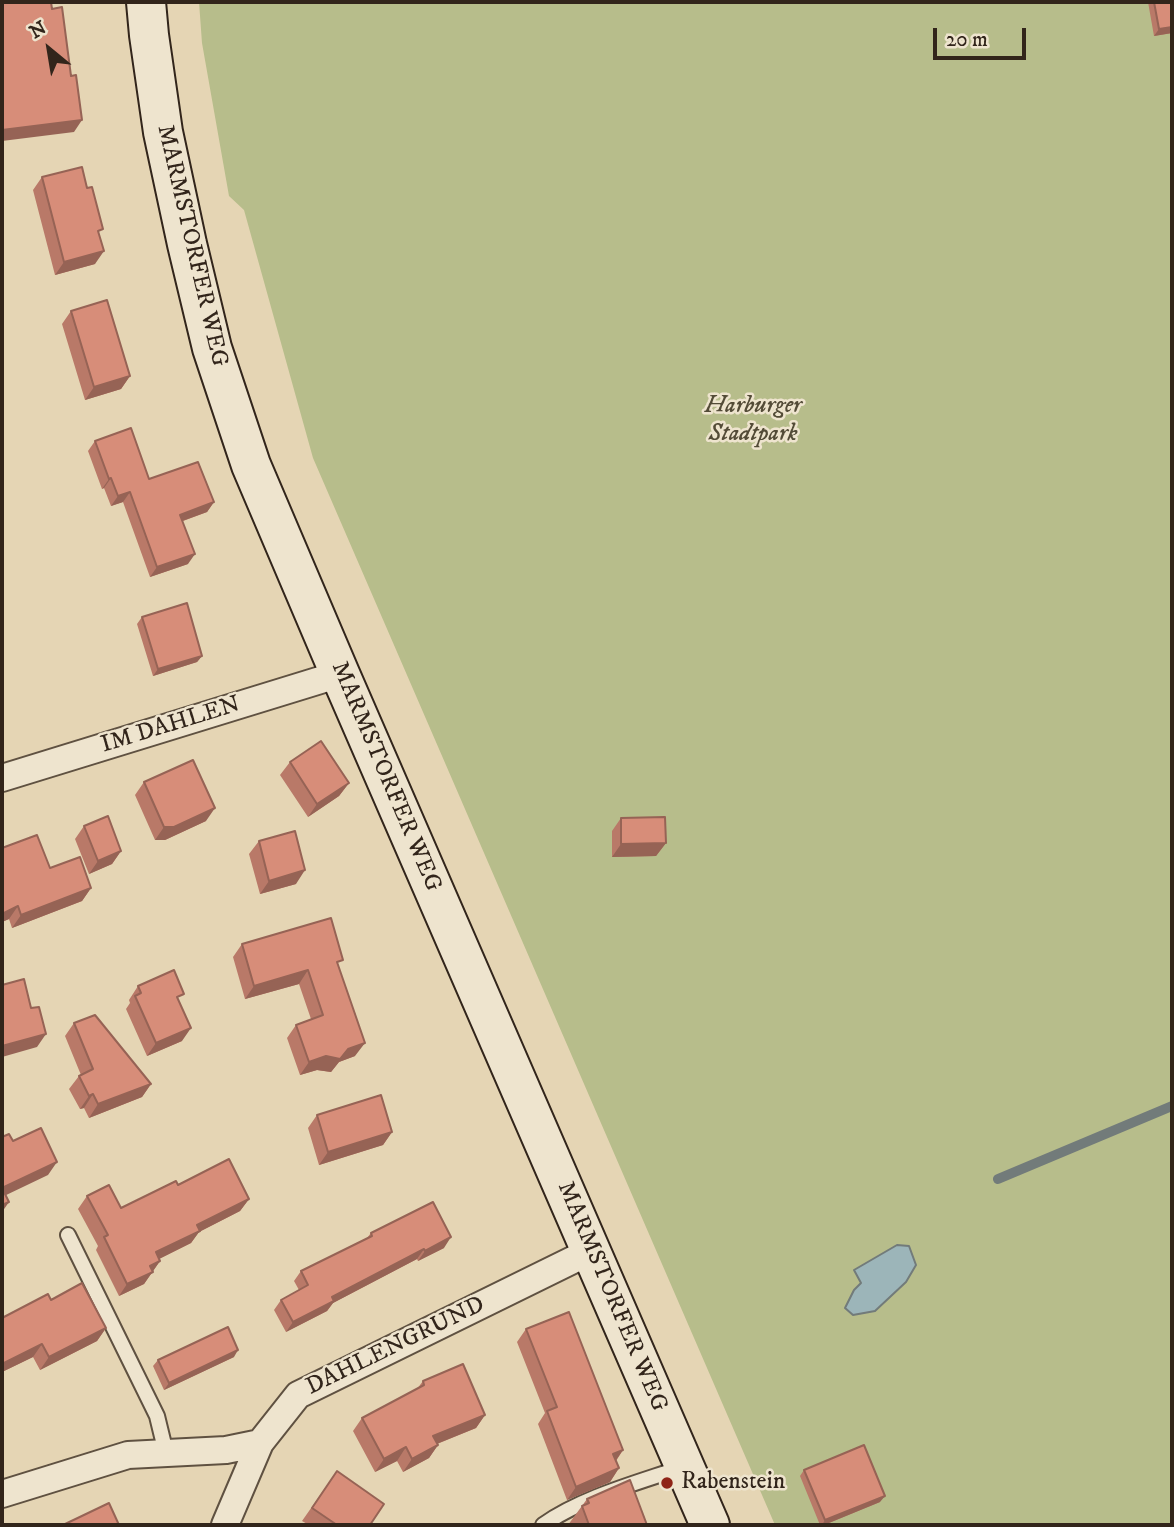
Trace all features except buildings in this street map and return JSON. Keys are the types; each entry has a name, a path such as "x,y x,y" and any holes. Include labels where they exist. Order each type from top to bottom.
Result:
{"street":[{"name":"MARMSTORFER WEG","path":"146,2 163,132 212,348 251,466 710,1525"},
{"name":"IM DAHLEN","path":"2,778 340,674"},
{"name":"DAHLENGRUND","path":"225,1525 260,1443 298,1395 591,1251"},
{"path":"2,1494 128,1455 226,1450 260,1443"}],"lane":[{"path":"68,1235 157,1416 166,1453"},
{"path":"543,1525 558,1514 608,1493 684,1466"}],"green space":[{"name":"Harburger Stadtpark","path":"199,2 1172,2 1172,1525 775,1525 313,458 244,210 229,196 202,43"}],"water":[{"path":"897,1245 909,1246 916,1265 906,1282 875,1311 853,1315 845,1308 854,1290 861,1283 854,1270"}],"waterway":[{"path":"998,1179 1172,1106"}],"place":[{"name":"Rabenstein","path":"667,1483"}]}
